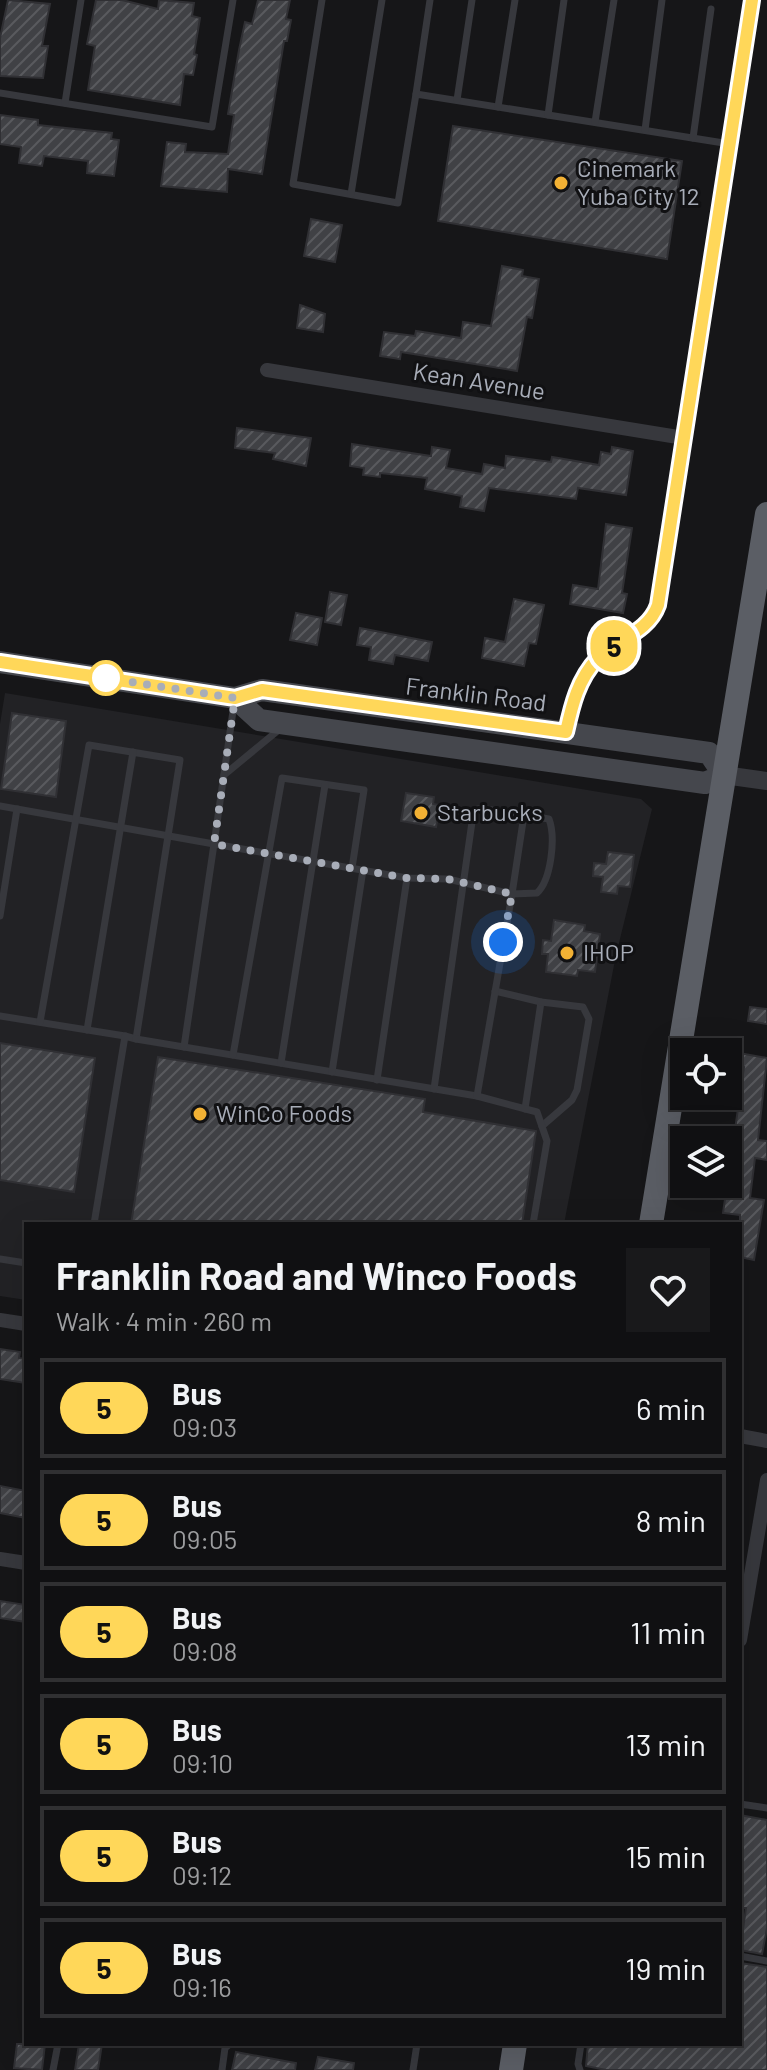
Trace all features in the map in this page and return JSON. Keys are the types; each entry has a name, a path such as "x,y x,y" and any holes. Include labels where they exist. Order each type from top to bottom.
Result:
{"highway":[{"path":"651,1222 767,514"},
{"path":"511,2070 515,2046"}],"main road":[{"name":"Franklin Road","path":"0,662 235,698 262,690 709,753 724,775 705,783 259,720 235,698"}],"street":[{"path":"566,732 574,700 587,672 599,657 654,617 663,586 752,0"},
{"name":"Kean Avenue","path":"267,370 684,438"},
{"path":"724,775 767,781"},
{"path":"0,1320 24,1324"},
{"path":"742,1436 767,1441"},
{"path":"742,1628 767,1480"},
{"path":"0,1559 24,1563"}],"lane":[{"path":"65,103 81,0"},
{"path":"0,93 212,127 233,0"},
{"path":"322,0 293,184 398,203 430,0"},
{"path":"351,194 382,0"},
{"path":"457,100 472,0"},
{"path":"498,107 515,0"},
{"path":"548,115 564,0"},
{"path":"595,122 614,0"},
{"path":"645,130 662,0"},
{"path":"693,138 711,9"},
{"path":"416,94 730,144"},
{"path":"184,1047 235,698"},
{"path":"224,775 287,724"},
{"path":"40,1022 89,745 180,760 136,1039"},
{"path":"87,1030 133,752"},
{"path":"233,1055 282,778 364,790 352,868"},
{"path":"281,1063 325,785"},
{"path":"0,806 407,878 465,883 512,894 537,893 545,885 553,830 549,819 478,809 473,815 465,883 434,1089"},
{"path":"0,916 17,809"},
{"path":"477,1096 524,815"},
{"path":"332,1072 363,870"},
{"path":"377,1080 407,878"},
{"path":"495,991 541,1002 583,1007 589,1019 577,1090 572,1100 542,1126"},
{"path":"525,1109 541,1002"},
{"path":"0,1016 477,1096 537,1112 547,1141 533,1222"},
{"path":"94,1222 125,1036"},
{"path":"0,1259 24,1263"},
{"path":"742,1804 767,1808"},
{"path":"742,1956 767,1961"},
{"path":"53,2070 58,2046"},
{"path":"222,2070 228,2046"},
{"path":"413,2070 417,2046"},
{"path":"580,2070 581,2046"}],"shaded area":[{"path":"5,693 641,799 652,809 616,955 564,1222 24,1222 24,1300 0,1296 0,724"}],"building":[{"path":"8,0 50,4 42,46 48,46 43,78 0,76 0,38"},
{"path":"96,0 122,0 158,9 159,0 194,3 192,16 200,18 194,54 197,55 193,75 184,74 180,105 88,90 95,46 87,44"},
{"path":"258,0 290,0 286,19 291,20 287,41 284,41 262,174 228,169 227,192 161,186 167,142 186,144 185,152 228,154 234,115 228,114 239,50 245,22 252,24"},
{"path":"0,115 38,120 38,125 112,133 111,139 119,140 114,176 87,173 88,161 44,156 42,166 19,163 21,147 0,144"},
{"name":"Cinemark Yuba City 12","path":"453,126 682,161 667,259 438,221"},
{"path":"311,219 342,225 335,262 304,256"},
{"path":"502,266 523,270 522,276 539,279 532,318 527,317 517,371 401,352 400,359 380,356 384,332 415,336 416,331 461,338 463,322 491,326"},
{"path":"300,305 325,314 323,332 297,328"},
{"path":"237,428 311,438 306,466 273,459 275,453 235,448"},
{"path":"352,444 431,456 432,447 450,450 446,468 482,474 484,464 505,468 506,456 551,462 552,457 599,465 601,452 611,454 612,447 633,451 626,495 578,488 576,499 489,488 484,511 460,507 462,496 425,489 427,478 380,473 380,477 363,475 364,468 350,466"},
{"path":"606,524 632,528 622,593 627,594 623,613 570,604 573,585 598,589"},
{"path":"330,592 347,595 341,625 325,622"},
{"path":"514,599 544,605 536,644 529,643 524,666 482,658 485,638 505,642"},
{"path":"296,613 322,618 317,645 290,640"},
{"path":"360,628 432,642 428,661 395,655 393,664 369,660 371,647 357,645"},
{"path":"12,713 66,721 56,797 1,789"},
{"name":"Starbucks","path":"406,793 434,797 433,804 440,805 436,827 401,821"},
{"path":"608,852 634,855 630,887 618,886 617,894 601,892 603,877 593,876 594,863 606,864"},
{"path":"554,920 585,925 584,931 600,934 595,972 578,970 577,976 546,972 548,954 542,954 543,940 551,941"},
{"path":"750,1007 767,1009 767,1024 748,1021"},
{"path":"0,1043 95,1058 74,1192 0,1180"},
{"path":"742,1054 767,1058 758,1140 767,1141 767,1160 755,1158 750,1198 764,1200 754,1260 742,1257 740,1215 723,1213 725,1198 742,1198 742,1126 736,1126 738,1110 742,1110"},
{"path":"158,1057 425,1099 423,1112 536,1131 522,1222 131,1222"},
{"path":"0,1349 20,1352 19,1358 24,1359 24,1383 0,1379"},
{"path":"0,1486 24,1491 24,1518 0,1513"},
{"path":"0,1601 24,1605 24,1622 0,1618"},
{"path":"742,1815 767,1820 767,1928 762,1954 742,1950 746,1908 742,1908"},
{"path":"742,1963 767,1967 767,2070 606,2070 586,2066 588,2046 742,2046"},
{"path":"17,2044 45,2046 42,2070 14,2068"},
{"path":"79,2046 102,2046 98,2070 75,2070"},
{"path":"236,2052 296,2063 295,2070 232,2070"},
{"path":"318,2057 354,2063 353,2070 315,2070"}],"bus line":[{"name":"5","path":"0,662 235,698 262,690 566,732 574,700 587,672 599,657 654,617 663,586 752,0"}],"place":[{"name":"Cinemark Yuba City 12","path":"561,183"},
{"name":"Starbucks","path":"421,813"},
{"name":"IHOP","path":"567,953"},
{"name":"WinCo Foods","path":"200,1114"}],"route":[{"path":"106,678 98,677 235,698 214,844 407,878 448,879 512,894 503,942"}]}
